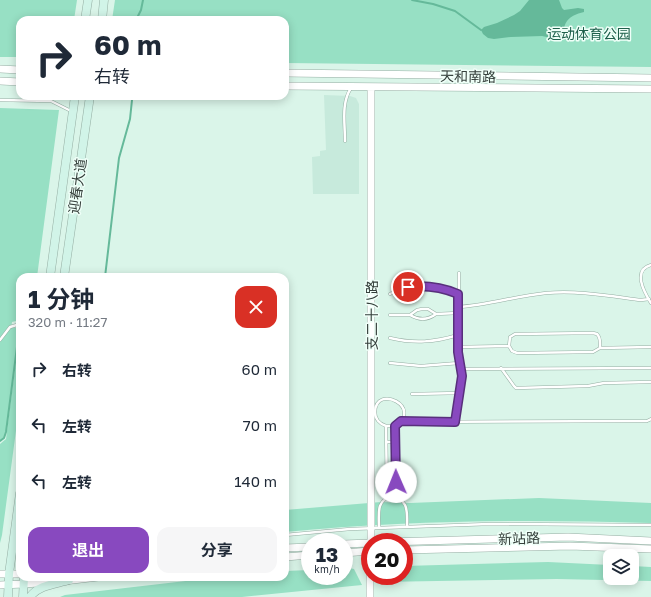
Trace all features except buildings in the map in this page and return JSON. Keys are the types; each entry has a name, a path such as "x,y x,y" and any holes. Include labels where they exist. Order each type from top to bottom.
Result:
{"main road":[{"path":"86,16 88,0"},
{"path":"102,16 104,0"},
{"name":"迎春大道","path":"51,273 74,100"},
{"name":"迎春大道","path":"65,273 89,100"},
{"path":"8,597 4,585 9,574 16,522"},
{"path":"23,597 24,581"},
{"path":"30,597 35,591 66,581"}],"street":[{"path":"0,69 16,70"},
{"name":"天和南路","path":"289,74 651,78"},
{"path":"0,82 16,82"},
{"name":"天和南路","path":"289,86 651,90"},
{"name":"支二十八路","path":"370,533 371,88"},
{"name":"新站路","path":"413,541 568,537 650,540"},
{"name":"新站路","path":"413,550 570,546 650,549"},
{"path":"289,548 301,547"},
{"path":"289,557 301,556"},
{"path":"0,574 16,574"},
{"path":"4,585 24,581"},
{"path":"370,585 370,597"}],"lane":[{"path":"345,141 345,106 348,92 351,87"},
{"path":"0,100 51,101 72,112"},
{"path":"651,265 644,268 640,276 646,296 651,303"},
{"path":"455,422 462,376 458,347 458,273"},
{"path":"390,294 396,290 408,287 425,286 439,287 458,294"},
{"path":"458,307 476,306 547,293 574,293 641,300 649,299"},
{"path":"646,296 651,295"},
{"path":"410,315 422,309 428,309 436,314"},
{"path":"390,315 410,315 421,319 432,317 436,314 458,313"},
{"path":"0,340 10,327 16,325"},
{"path":"600,348 599,336 593,333 515,334 510,337 509,346 512,351 517,353 593,352 600,348 651,347"},
{"path":"390,338 407,341 429,342 458,334"},
{"path":"458,347 509,346"},
{"path":"390,363 405,366 422,366 460,362"},
{"path":"461,368 651,368"},
{"path":"501,368 516,388 651,382"},
{"path":"412,394 460,393"},
{"path":"386,399 394,399 402,406 404,414 401,421 395,426 386,426 379,422 375,414 379,403 386,399"},
{"path":"401,421 455,422 651,420"},
{"path":"386,426 387,498"},
{"path":"395,426 396,497"},
{"path":"386,442 395,442"},
{"path":"386,467 396,467"},
{"path":"379,528 380,509 384,500 387,498 396,497 404,504 406,510 407,527"},
{"path":"289,535 370,528 496,524 651,525"}],"shaded area":[{"path":"529,0 559,0 564,10 578,8 584,9 584,12 573,16 568,20 564,27 564,31 573,34 586,32 587,34 585,37 573,40 542,36 494,39 488,38 483,34 481,30 484,27 514,15 520,11"},
{"path":"324,95 350,96 356,98 359,104 359,194 313,194 312,157 320,156 320,151 326,150"}],"green space":[{"path":"0,0 77,0 75,16 16,16 16,57 0,57"},
{"name":"运动体育公园","path":"115,0 651,0 651,67 289,63 289,16 113,16"},
{"path":"0,108 59,110 38,273 16,273 16,321 12,322 11,328 16,327 16,355 6,432 4,438 0,441"},
{"path":"16,361 16,431 0,543 0,444 6,439"},
{"path":"539,498 651,503 651,523 513,521 422,523 289,532 289,510 381,502 410,503"},
{"path":"548,562 603,565 603,580 557,579 413,581 413,566"},
{"path":"639,566 651,567 651,581 639,581"},
{"path":"353,569 362,585 242,597 60,597 65,595 186,581 289,581 289,571 301,570 301,585 353,585"}],"waterway":[{"path":"138,16 143,0"},
{"path":"412,0 433,4 455,11 481,30"},
{"path":"105,273 119,158 130,119 132,100"},
{"path":"0,441 4,438 6,432 16,355"}],"route":[{"path":"396,482 395,426 401,421 455,422 462,376 458,352 458,294 439,287 408,287"}]}
